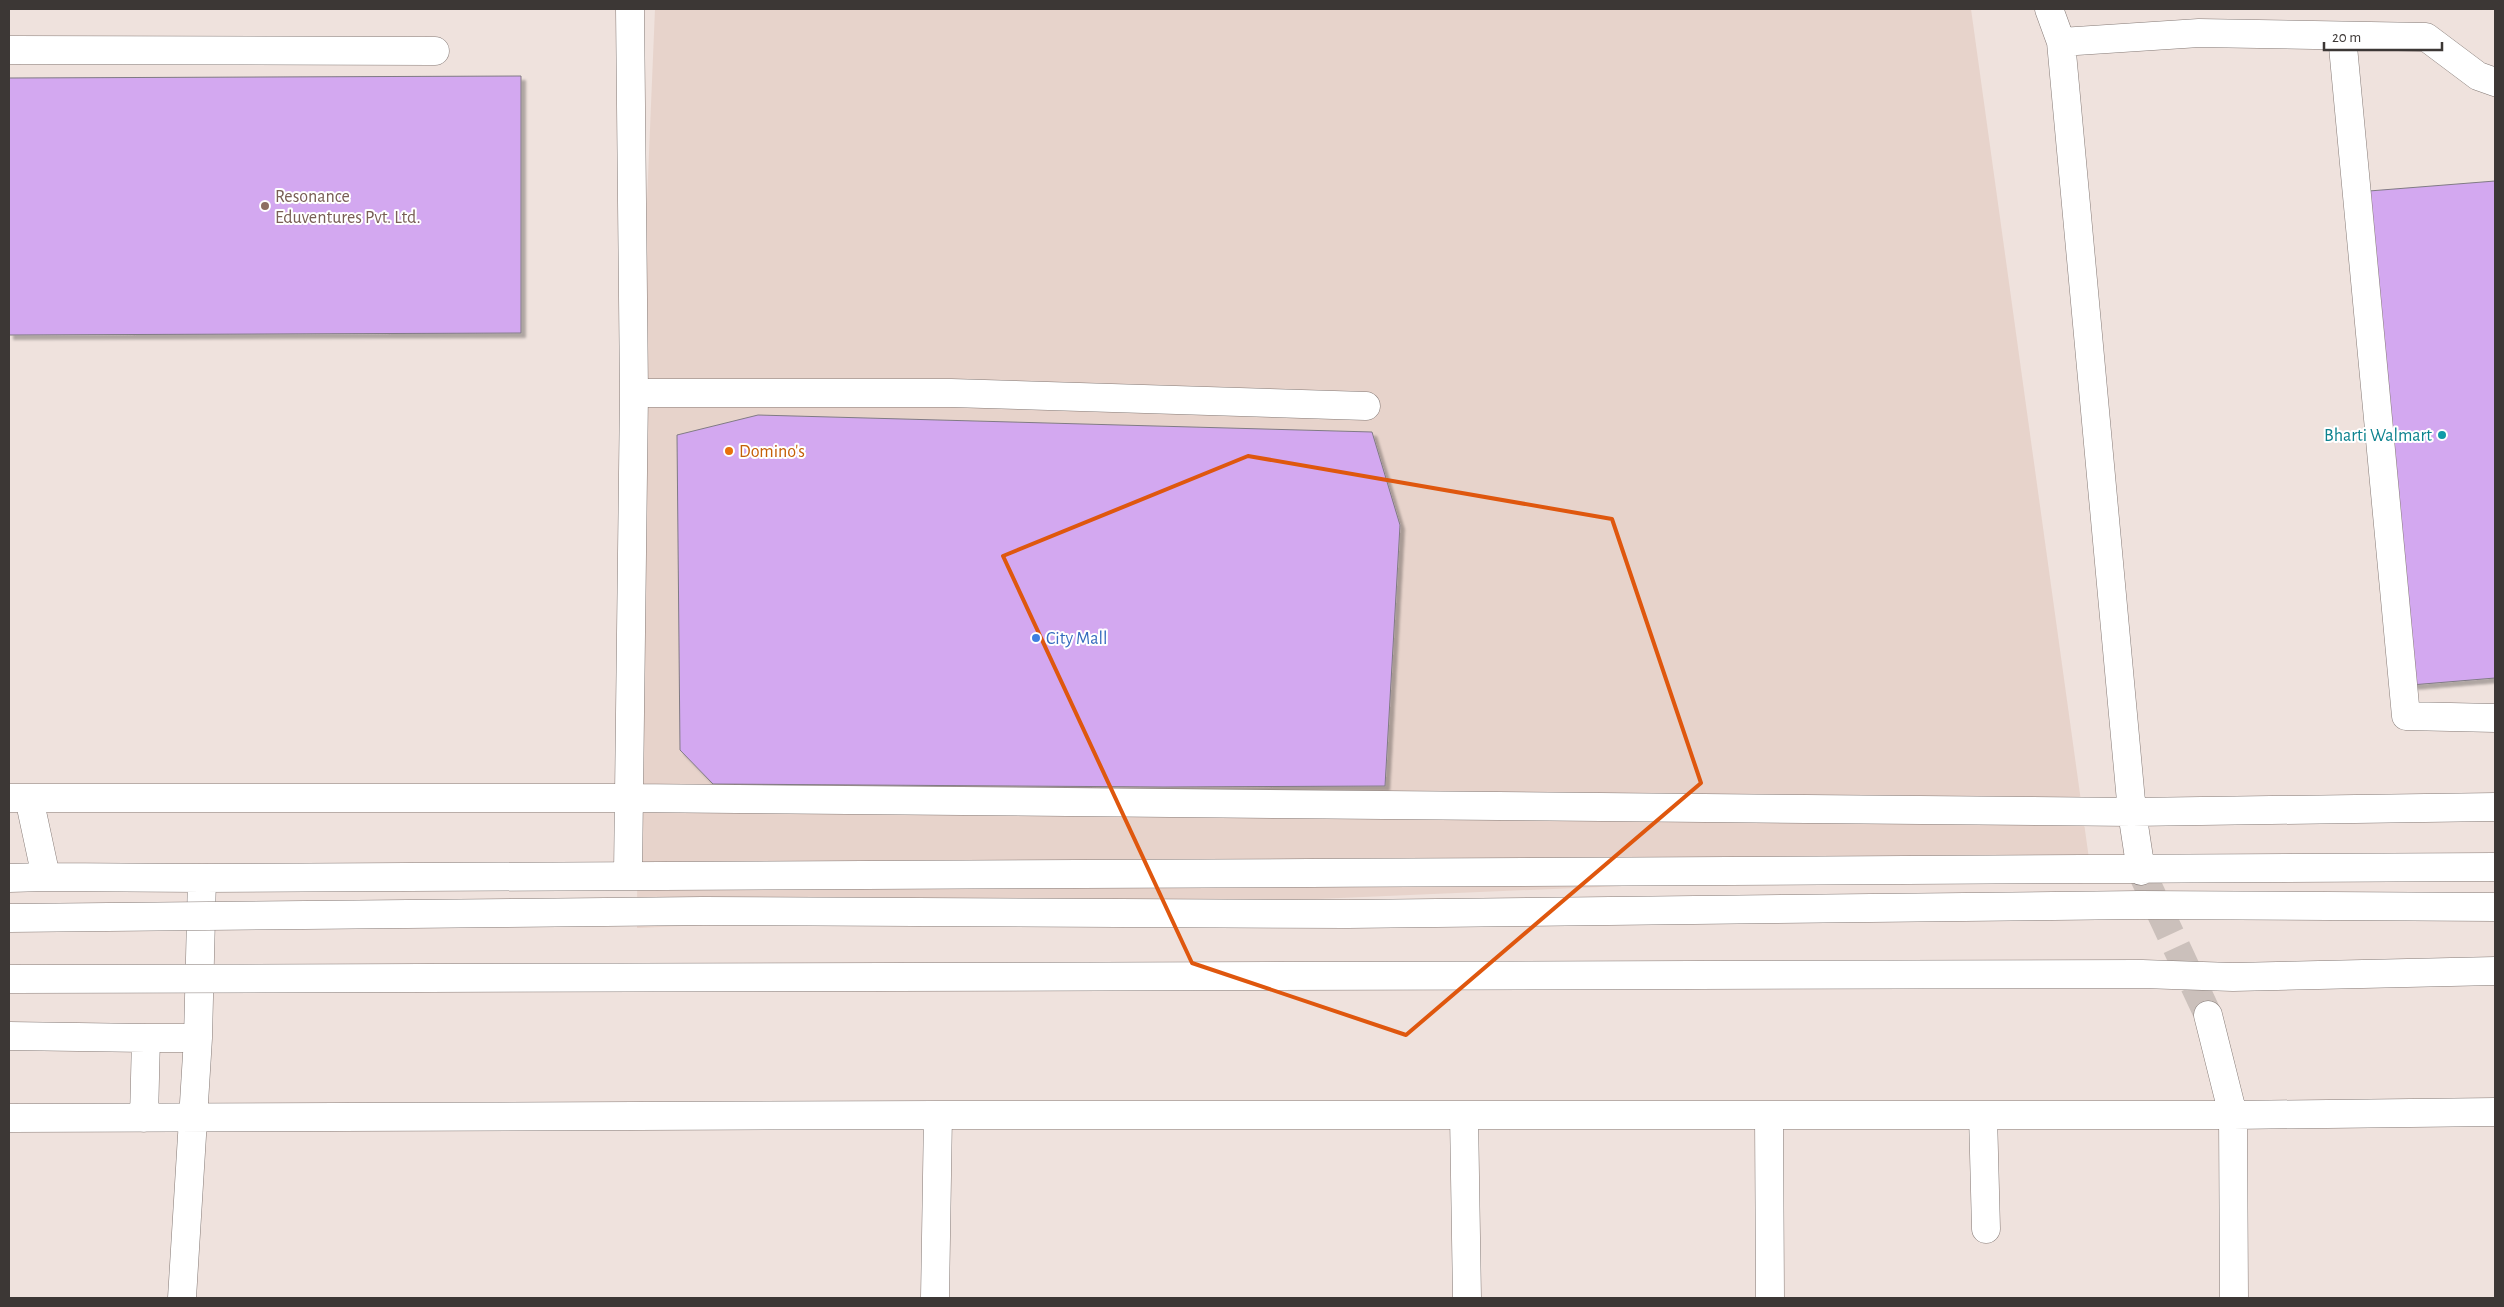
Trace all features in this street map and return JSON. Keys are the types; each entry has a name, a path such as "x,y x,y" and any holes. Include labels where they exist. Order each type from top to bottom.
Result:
{"street":[{"path":"628,874 634,393 630,9"},
{"path":"2049,9 2061,42 2132,812 2141,871"},
{"path":"2061,42 2199,33 2426,37 2478,76 2495,82"},
{"path":"2342,36 2406,716 2495,718"},
{"path":"9,50 435,50"},
{"path":"634,393 951,393 1366,406"},
{"path":"46,877 19,798 629,798 2132,812 2495,808"},
{"path":"9,878 628,874 2141,871 2495,867"},
{"path":"182,1298 198,1038 202,878"},
{"path":"9,918 703,911 1348,914 2139,905 2495,907"},
{"path":"9,979 2102,974 2233,977 2495,971"},
{"path":"2208,1015 2233,1115 2234,1298"},
{"path":"9,1036 198,1038"},
{"path":"144,1118 146,1038"},
{"path":"9,1118 193,1119 938,1115 2233,1115 2495,1112"},
{"path":"935,1298 938,1115"},
{"path":"1464,1115 1467,1298"},
{"path":"1769,1115 1770,1298"},
{"path":"1983,1115 1986,1229"}],"highlighted area":[{"path":"1248,456 1612,519 1701,783 1406,1035 1192,963 1003,556"}],"shaded area":[{"path":"655,9 1971,9 2090,866 637,928 639,393"}],"building":[{"name":"Resonance Eduventures Pvt. Ltd.","path":"521,76 521,333 9,335 9,78"},
{"name":"Bharti Walmart","path":"2495,181 2495,678 2411,685 2369,191"},
{"name":"City Mall","path":"758,415 1372,432 1400,525 1385,786 1164,787 713,784 680,750 677,435"}],"tunnel":[{"path":"2141,871 2208,1015"}],"place":[{"name":"Resonance Eduventures Pvt. Ltd.","path":"265,206"},
{"name":"Bharti Walmart","path":"2442,435"},
{"name":"Domino's","path":"729,451"},
{"name":"City Mall","path":"1036,638"}]}
